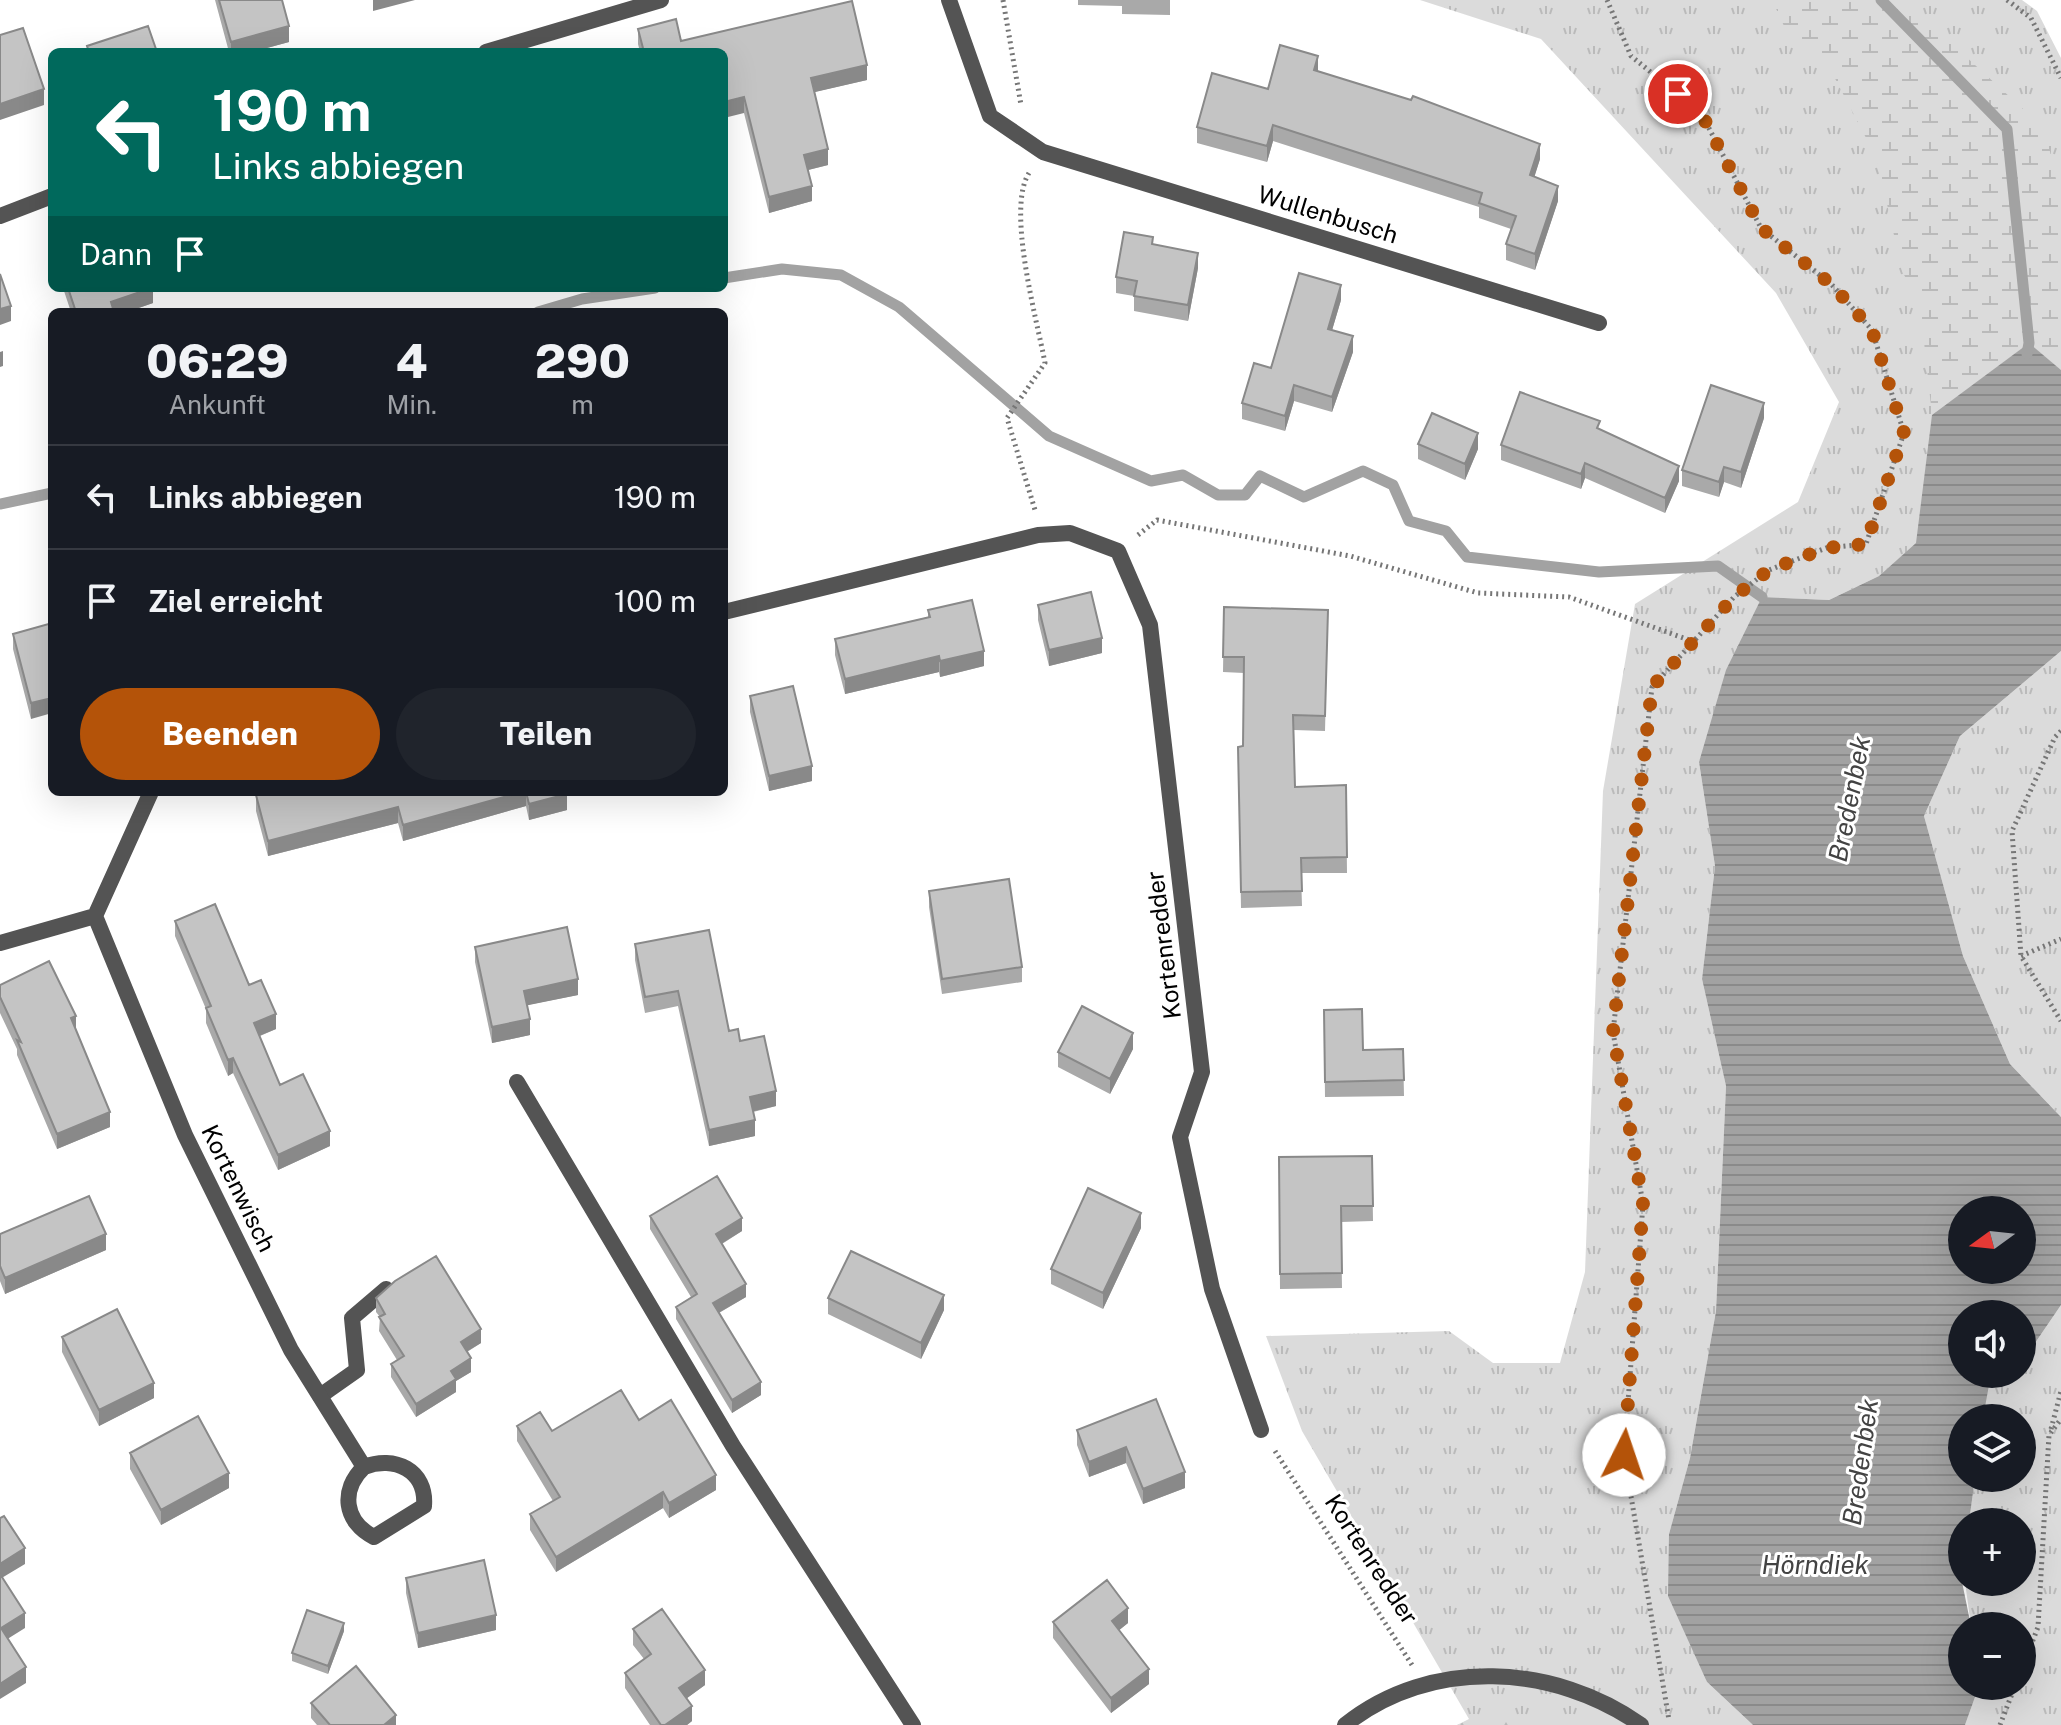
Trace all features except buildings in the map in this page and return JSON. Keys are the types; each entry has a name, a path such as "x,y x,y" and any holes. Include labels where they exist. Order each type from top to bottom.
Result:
{"street":[{"path":"499,48 661,0"},
{"name":"Wullenbusch","path":"949,0 990,116 1043,152 1599,323"},
{"path":"0,216 48,198"},
{"path":"728,611 1038,535 1070,533 1118,551"},
{"name":"Kortenredder","path":"1118,551 1150,625 1202,1072 1180,1137 1212,1289 1261,1430"},
{"path":"0,943 95,916 149,796"},
{"name":"Kortenwisch","path":"95,916 185,1135 291,1350 364,1467"},
{"path":"517,1082 733,1446 913,1725"},
{"path":"320,1396 357,1370 352,1318 386,1289"},
{"path":"389,1461 411,1470 423,1489 424,1506 374,1537 363,1531 355,1523 347,1500 355,1476 364,1467 389,1461"},
{"path":"1345,1725 1363,1710 1425,1685 1478,1675 1511,1675 1553,1683 1610,1703 1641,1725"}],"path":[{"path":"1003,0 1024,139"},
{"path":"1607,0 1631,56 1701,113 1761,228 1832,285 1872,330 1904,433 1866,544 1826,548 1769,570 1734,597 1652,687 1613,1032 1643,1204 1624,1455 1669,1725"},
{"path":"2007,0 2031,18 2061,78"},
{"path":"1038,535 1035,511 1007,418 1045,363 1023,251 1022,184 1043,152"},
{"path":"1118,551 1157,520 1350,556 1478,593 1569,597 1692,641"},
{"path":"2061,731 2055,737 2012,831 2021,956 2061,1021"},
{"path":"2021,956 2061,939"},
{"path":"2036,1632 2049,1435 2061,1391"},
{"path":"2049,1435 2061,1419"},
{"name":"Kortenredder","path":"1261,1430 1425,1685"},
{"path":"2000,1725 2010,1700"}],"green space":[{"path":"1420,0 2022,0 2037,11 2061,58 2061,370 2029,343 1933,415 1917,543 1879,576 1829,600 1762,597 1699,762 1715,866 1702,979 1726,1086 1716,1311 1690,1458 1669,1534 1707,1682 1753,1725 1457,1725 1469,1719 1302,1431 1266,1336 1449,1331 1493,1363 1560,1363 1585,1272 1603,791 1635,604 1798,502 1839,402 1776,293 1541,39"},
{"path":"1772,0 1904,0 2045,129 2061,202 2061,370 2029,343 1932,415 1920,305 1902,271 1877,159 1828,65 1784,26"},
{"path":"2061,651 2061,1117 2010,1064 1963,956 1924,816 1960,736"},
{"path":"2061,1305 2061,1725 1965,1725 1974,1700 2036,1700 2036,1612 1969,1612 1967,1596 2036,1596 2036,1508 1971,1508 1973,1492 2036,1492 2036,1404 1985,1404 1987,1388 2036,1388 2036,1342"},
{"path":"1469,1720 1532,1722 1539,1725 1457,1725"}],"water":[{"name":"Hörndiek","path":"2029,343 2061,370 2061,651 1960,736 1924,816 1963,956 2010,1064 2061,1117 2061,1305 2036,1342 2036,1300 1948,1300 1948,1388 1988,1388 1986,1404 1948,1404 1948,1492 1973,1492 1971,1508 1948,1508 1948,1596 1965,1596 1968,1612 1948,1612 1948,1700 1974,1700 1965,1725 1753,1725 1707,1682 1668,1596 1669,1534 1690,1458 1716,1311 1726,1086 1702,979 1715,866 1699,762 1726,670 1762,597 1829,600 1879,576 1916,543 1932,415"}],"waterway":[{"name":"Bredenbek","path":"1881,0 2007,129 2029,343 2027,354"},
{"path":"728,277 782,269 841,275 899,307 1049,436 1151,481 1183,475 1218,495 1245,495 1260,476 1304,497 1363,471 1393,485 1409,521 1446,531 1467,557 1599,572 1718,566 1762,597"},
{"path":"552,308 582,299 628,292"},
{"path":"0,504 48,494"}],"route":[{"path":"1624,1455 1643,1204 1613,1032 1652,687 1734,597 1769,570 1826,548 1866,544 1904,433 1872,330 1832,285 1761,228 1701,113 1678,94"}]}
